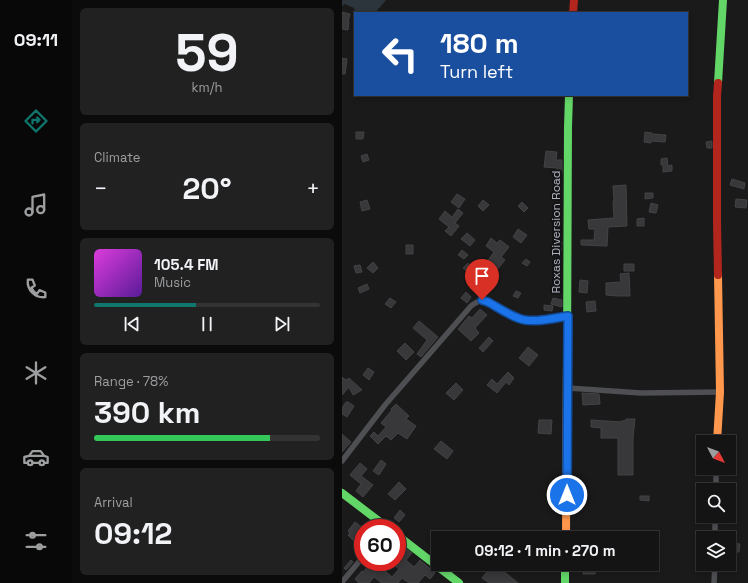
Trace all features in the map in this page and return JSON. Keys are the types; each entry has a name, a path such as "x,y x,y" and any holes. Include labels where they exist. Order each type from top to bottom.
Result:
{"main road":[{"path":"573,12 574,0"},
{"path":"717,435 720,392 717,222 717,96 723,0"},
{"name":"Roxas Diversion Road","path":"566,531 569,96"},
{"path":"342,493 375,519"},
{"path":"406,542 458,583"},
{"path":"565,571 565,583"}],"street":[{"path":"342,461 385,405 471,306 478,301 482,300 488,302 518,319 537,320 568,316"},
{"path":"568,388 641,393 720,392"},
{"path":"342,582 354,568"},
{"path":"714,583 715,571"}],"shaded area":[{"path":"342,0 386,0 376,12 355,12 354,8 345,4 342,6"}],"building":[{"path":"342,12 350,14 348,30 342,29"},
{"path":"342,58 347,59 345,74 342,74"},
{"path":"356,132 364,132 363,139 356,139"},
{"path":"645,132 666,135 665,142 644,142"},
{"path":"712,141 712,148 707,148 706,142"},
{"path":"546,151 557,152 556,160 562,160 562,173 557,172 557,168 544,167"},
{"path":"367,154 369,160 363,162 361,156"},
{"path":"667,158 668,166 672,165 672,171 663,172 661,159"},
{"path":"732,179 745,183 744,189 730,185"},
{"path":"626,185 627,226 608,227 607,246 581,245 581,240 594,240 595,229 589,229 588,220 614,218 613,186"},
{"path":"645,193 653,193 653,198 645,199"},
{"path":"457,194 465,199 459,208 451,202"},
{"path":"736,199 747,200 746,208 735,207"},
{"path":"367,200 370,209 362,211 360,202"},
{"path":"483,200 489,205 483,211 478,206"},
{"path":"522,202 528,208 524,212 518,206"},
{"path":"651,203 658,205 656,213 649,212"},
{"path":"458,209 463,213 455,223 459,226 451,236 445,231 449,227 439,219 445,211 452,217"},
{"path":"644,218 644,226 637,226 637,219"},
{"path":"518,229 527,235 521,243 513,237"},
{"path":"467,233 475,240 470,246 461,239"},
{"path":"491,238 497,243 500,240 509,247 501,257 505,260 478,293 474,289 480,281 463,268 468,263 479,273 494,252 486,246"},
{"path":"556,240 562,241 561,252 554,251"},
{"path":"406,245 413,245 413,254 406,254"},
{"path":"462,250 468,255 464,259 458,255"},
{"path":"526,259 530,262 527,266 522,263"},
{"path":"373,262 378,268 373,273 367,268"},
{"path":"624,264 634,264 634,271 624,271"},
{"path":"360,265 362,272 356,273 354,266"},
{"path":"629,273 630,296 606,295 606,283 621,282 620,274"},
{"path":"580,280 588,281 587,293 579,292"},
{"path":"367,284 369,289 360,293 358,288"},
{"path":"516,291 521,293 518,298 513,296"},
{"path":"466,292 471,297 467,303 461,298"},
{"path":"390,298 396,302 391,308 385,304"},
{"path":"553,298 562,300 562,307 551,304"},
{"path":"595,301 596,311 587,312 586,302"},
{"path":"544,305 553,306 552,311 544,310"},
{"path":"480,309 487,315 475,328 479,333 471,341 458,329 469,316 472,318"},
{"path":"419,321 438,337 421,357 417,354 427,340 413,328"},
{"path":"489,337 493,341 483,352 479,348"},
{"path":"405,343 414,352 406,360 397,351"},
{"path":"528,347 538,355 529,366 519,358"},
{"path":"368,368 374,372 369,380 363,375"},
{"path":"508,372 514,378 509,385 506,382 497,393 487,385 492,379 497,384"},
{"path":"342,377 346,380 349,378 362,390 353,395 349,387 342,395"},
{"path":"456,383 463,390 454,400 446,393"},
{"path":"582,393 599,394 600,404 583,405"},
{"path":"346,402 354,406 347,417 342,414 342,408"},
{"path":"396,404 409,416 406,419 416,426 407,439 398,433 391,440 386,436 378,444 370,436 374,432 378,436 386,427 381,423"},
{"path":"626,419 635,419 633,437 633,475 618,475 618,438 601,438 601,428 591,427 591,420 621,422 625,421"},
{"path":"539,420 552,420 551,434 538,433"},
{"path":"342,434 351,442 342,452"},
{"path":"441,441 453,451 447,459 434,449"},
{"path":"381,460 386,464 379,475 373,471"},
{"path":"360,463 367,469 361,476 373,485 363,497 356,491 361,484 350,475"},
{"path":"399,482 406,489 395,500 388,494"},
{"path":"640,496 649,496 649,501 640,500"},
{"path":"400,510 405,515 402,519 394,518"},
{"path":"354,523 354,541 348,535 350,533 348,531"},
{"path":"736,544 740,544 739,552 736,552"},
{"path":"406,549 412,553 406,560"},
{"path":"351,560 353,562 346,570 344,568"},
{"path":"406,560 414,567 420,560 435,573 430,579 425,575 418,583 409,583 402,578 398,583 382,583 374,577 369,583 359,583 355,579 362,571 385,571 392,577 397,571 406,571"},
{"path":"488,571 503,571 518,583 489,583 482,578"},
{"path":"583,571 595,571 595,574 583,574"}],"traffic: fast":[{"path":"718,83 723,0"},
{"path":"567,356 569,96"},
{"path":"342,493 376,519"},
{"path":"406,542 459,583"},
{"path":"565,571 565,583"}],"traffic: slow":[{"path":"717,435 720,392 718,275"},
{"path":"566,531 567,356"}],"traffic: jam":[{"path":"573,12 574,0"},
{"path":"718,83 718,275"}],"route":[{"path":"482,300 518,319 537,320 568,316 567,495"}]}
